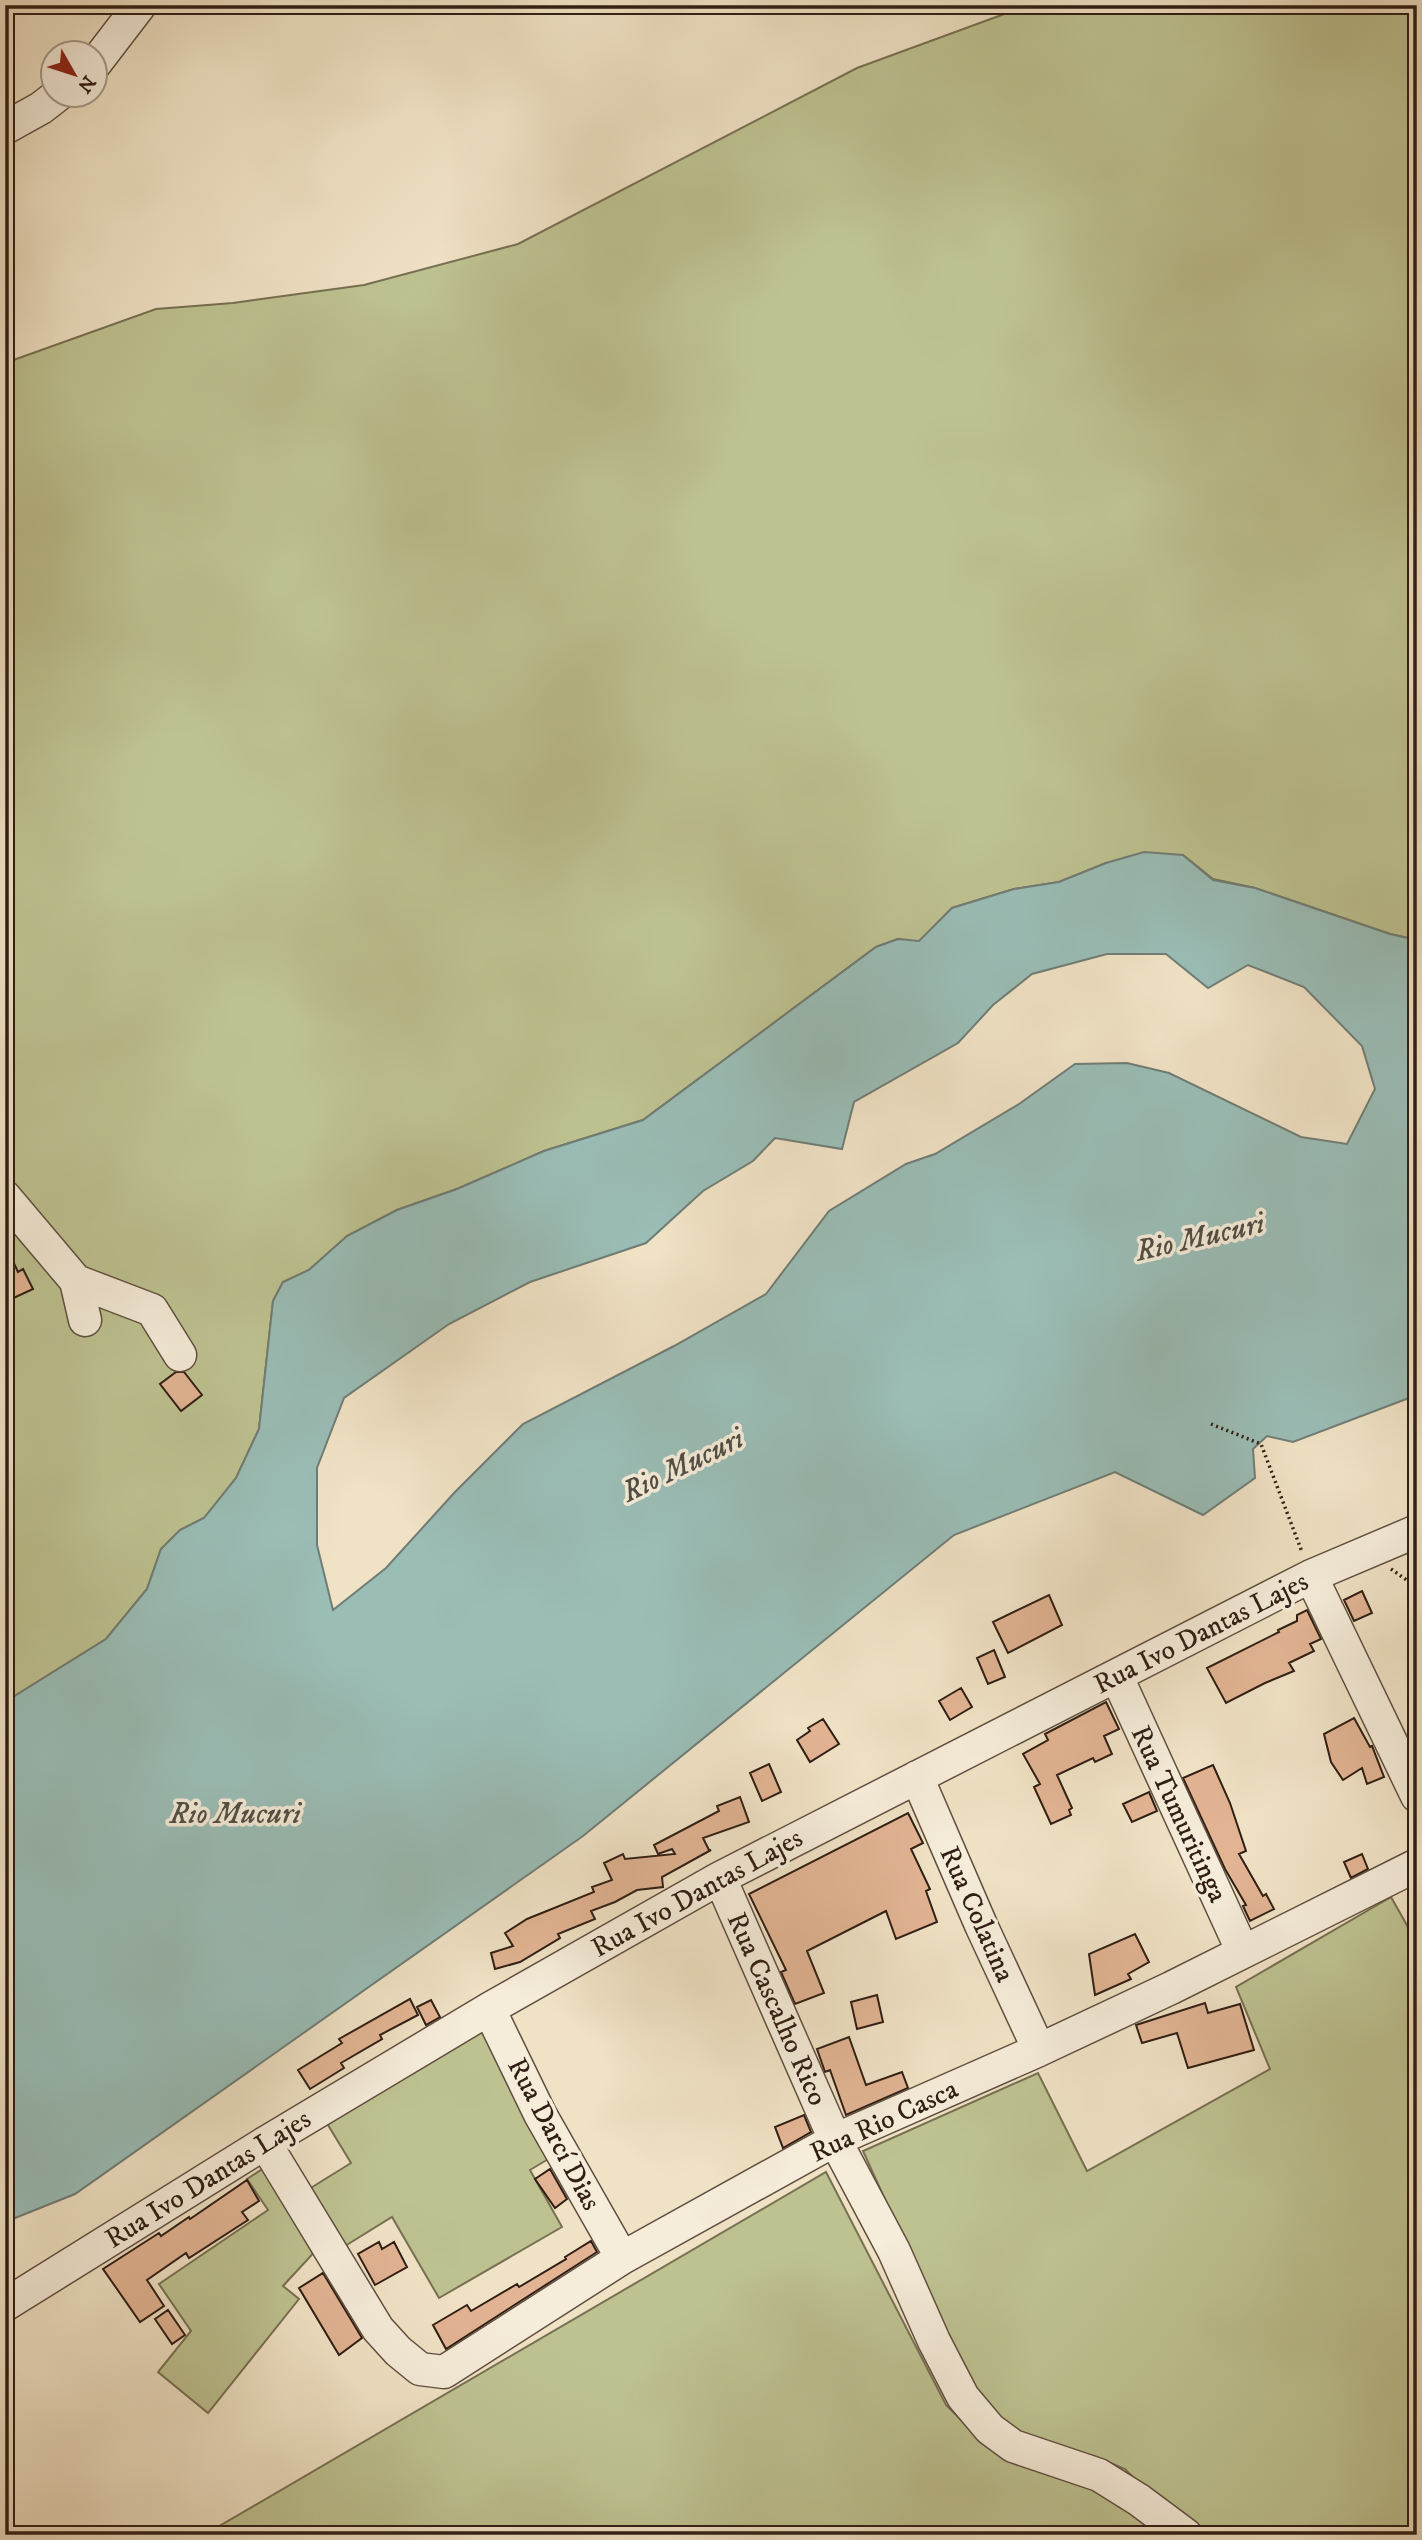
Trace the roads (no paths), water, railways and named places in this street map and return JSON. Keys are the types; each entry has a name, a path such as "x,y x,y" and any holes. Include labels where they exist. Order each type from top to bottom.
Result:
{"street":[{"path":"108,47 140,5"},
{"path":"5,128 41,108"},
{"path":"5,1197 36,1255 76,1281 152,1310 180,1356"},
{"path":"76,1281 85,1320"},
{"name":"Rua Ivo Dantas Lajes","path":"5,2305 265,2143 489,2009 720,1878 1311,1576 1417,1531"},
{"path":"1311,1576 1417,1796"},
{"name":"Rua Tumuritinga","path":"1117,1677 1242,1950"},
{"name":"Rua Colatina","path":"917,1777 1039,2050"},
{"name":"Rua Rio Casca","path":"265,2143 378,2329 398,2351 421,2369 444,2372 622,2258 835,2140 1171,1988 1242,1950 1417,1865"},
{"name":"Rua Cascalho Rico","path":"720,1878 835,2140 894,2251 934,2341 963,2397 990,2430 1013,2446 1099,2475 1139,2500 1186,2535"},
{"name":"Rua Darcí Dias","path":"489,2009 540,2114 622,2258"}],"water":[{"name":"Rio Mucuri","path":"1144,852 1183,855 1213,880 1255,888 1390,934 1417,940 1417,1395 1293,1442 1267,1436 1253,1449 1255,1478 1203,1515 1115,1472 954,1535 583,1836 75,2194 5,2222 5,1702 106,1639 147,1589 161,1549 180,1530 204,1518 236,1478 259,1429 273,1301 283,1282 309,1270 347,1236 397,1210 457,1189 544,1151 643,1120 876,947 898,939 919,941 952,908 1014,889 1059,882 1106,863","holes":["1107,954 1166,954 1208,988 1248,965 1304,987 1362,1046 1375,1089 1347,1144 1301,1137 1169,1073 1127,1063 1075,1064 1019,1104 935,1154 906,1164 829,1211 766,1294 674,1346 523,1424 455,1492 386,1568 333,1610 317,1545 317,1468 344,1398 449,1324 530,1282 646,1243 703,1191 753,1161 775,1138 842,1149 854,1102 958,1043 993,1005 1032,974"]}]}
